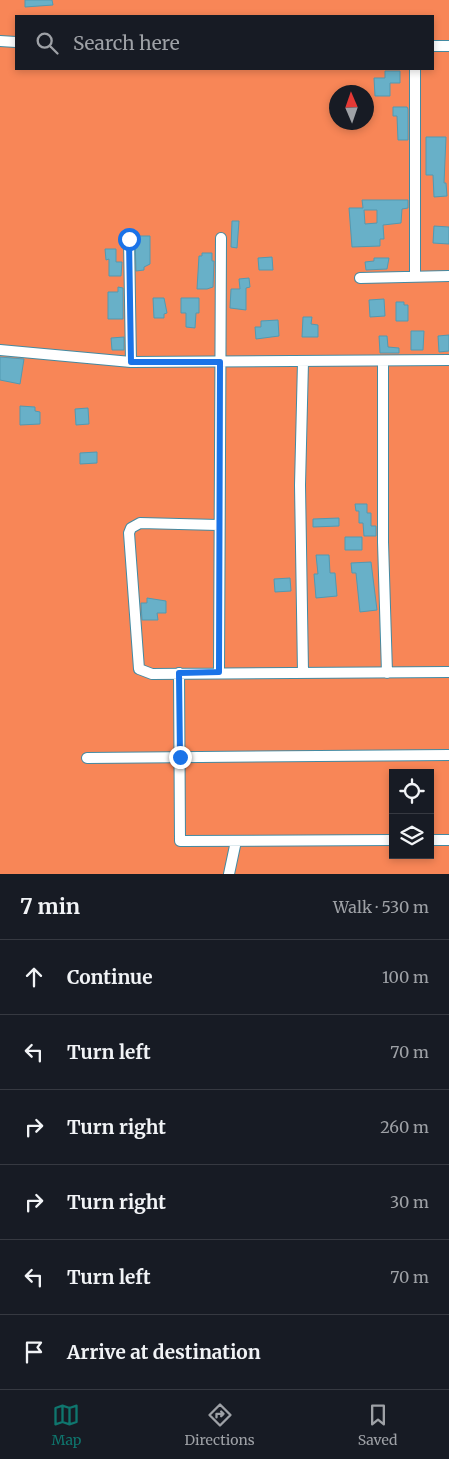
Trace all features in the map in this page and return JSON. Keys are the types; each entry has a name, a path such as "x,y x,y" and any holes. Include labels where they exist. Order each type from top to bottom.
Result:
{"street":[{"path":"0,41 15,42"},
{"path":"434,46 449,46"},
{"path":"415,70 415,276"},
{"path":"219,672 218,525 221,238"},
{"path":"129,239 131,362"},
{"path":"360,278 449,276"},
{"path":"0,350 131,362 449,360"},
{"path":"383,361 382,542 387,673"},
{"path":"303,362 300,485 304,672"},
{"path":"218,525 140,523 134,524 129,533 137,664 139,669 145,672 179,673 449,672"},
{"path":"179,673 180,841 389,840"},
{"path":"86,758 449,756"},
{"path":"434,840 449,840"},
{"path":"230,874 236,841"}],"shaded area":[{"path":"0,0 449,0 449,874 0,874"}],"building":[{"path":"25,0 52,0 53,5 25,7"},
{"path":"385,71 400,71 400,83 390,83 390,96 375,96 374,78 385,78"},
{"path":"393,107 407,107 408,109 408,140 398,140 397,116 393,116"},
{"path":"426,137 446,137 444,183 446,183 447,196 434,197 433,175 426,175"},
{"path":"362,200 408,200 408,208 402,209 401,223 383,225 384,239 380,239 380,246 352,247 349,208 363,208","holes":["364,210 377,210 377,223 365,224"]},
{"path":"232,221 239,221 237,248 231,247"},
{"path":"434,226 449,227 449,244 433,243"},
{"path":"135,236 150,236 150,264 144,267 144,270 136,271"},
{"path":"105,249 116,249 116,262 122,262 121,276 109,276 109,259 106,260"},
{"path":"202,253 212,253 212,261 214,261 213,287 197,289 199,256 202,256"},
{"path":"272,257 273,270 259,270 258,258"},
{"path":"374,258 389,258 387,269 366,270 365,262 374,261"},
{"path":"249,278 250,287 246,288 246,310 230,308 231,289 240,289 239,279"},
{"path":"118,287 123,288 123,319 108,319 108,292 118,292"},
{"path":"153,298 164,298 167,313 164,314 164,318 154,318"},
{"path":"181,298 199,298 199,313 196,313 195,328 186,327 186,313 181,313"},
{"path":"384,299 385,316 370,317 369,300"},
{"path":"396,302 404,302 404,305 408,305 408,321 396,321"},
{"path":"303,317 312,317 311,324 318,325 318,337 302,337"},
{"path":"278,320 279,336 256,339 255,327 261,327 261,321"},
{"path":"411,331 424,331 423,350 411,350"},
{"path":"449,335 449,351 439,352 438,336"},
{"path":"379,336 387,336 388,347 399,348 399,353 380,353"},
{"path":"124,337 124,350 112,350 111,338"},
{"path":"0,357 24,359 20,384 0,380"},
{"path":"20,406 35,407 35,411 40,412 40,424 20,425"},
{"path":"88,408 89,424 76,425 75,409"},
{"path":"97,452 97,463 80,464 80,453"},
{"path":"355,504 367,504 367,513 371,513 371,526 376,526 376,536 364,536 363,523 359,523 359,511 356,511"},
{"path":"339,518 339,526 313,527 313,519"},
{"path":"345,537 362,537 362,550 345,550"},
{"path":"316,555 329,555 330,573 335,573 337,596 316,598 314,574 318,574"},
{"path":"371,562 377,610 360,612 356,573 352,573 351,563"},
{"path":"290,578 291,591 275,592 274,579"},
{"path":"147,598 166,601 166,613 157,613 158,620 142,620 141,603 147,603"}],"route":[{"path":"129,239 131,362 220,362 219,672 179,673 180,757"}]}
